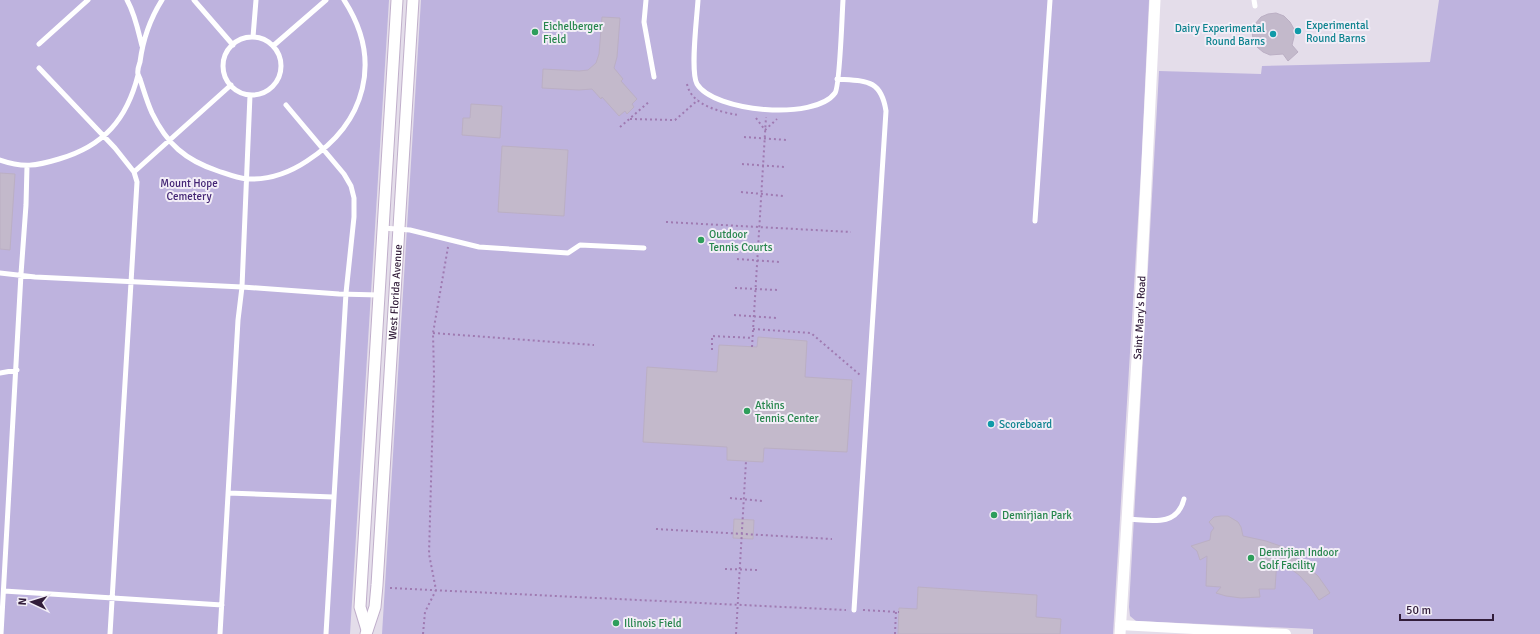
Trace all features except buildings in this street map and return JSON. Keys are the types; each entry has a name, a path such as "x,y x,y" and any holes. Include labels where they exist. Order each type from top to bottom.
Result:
{"main road":[{"name":"West Florida Avenue","path":"367,632 360,607 361,585 397,0"},
{"name":"West Florida Avenue","path":"367,632 375,607 377,585 413,0"},
{"name":"Saint Mary's Road","path":"1120,630 1139,327 1155,0"}],"street":[{"path":"1120,630 1286,634"}],"lane":[{"path":"39,44 88,0"},
{"path":"127,0 137,24 142,48"},
{"path":"0,160 27,166 48,163 72,156 104,137 122,115 128,103 138,75 142,48 147,30 162,0"},
{"path":"194,0 232,45"},
{"path":"253,37 256,0"},
{"path":"273,46 326,0"},
{"path":"138,75 149,107 158,126 169,141 191,160 208,168 247,179 280,175 301,165 325,149 352,115 360,96 364,82 366,62 365,52 352,13 344,0"},
{"path":"646,0 644,22 654,77"},
{"path":"698,0 694,70 696,83 703,92 720,101 743,107 766,110 791,110 814,105 829,99 836,92 843,0"},
{"path":"1035,221 1050,0"},
{"path":"1254,0 1255,6"},
{"path":"253,37 260,38 273,46 280,56 280,75 268,90 260,94 250,95 241,93 231,85 227,80 224,71 224,61 227,52 232,45 241,39 253,37"},
{"path":"39,68 104,137 134,172 137,182 110,634"},
{"path":"837,79 860,80 876,85 884,97 886,111 854,610"},
{"path":"134,172 231,85"},
{"path":"220,634 242,287 250,95"},
{"path":"286,105 325,149 344,174 351,186 354,198 354,217 346,294 326,634"},
{"path":"1,634 17,370 27,166"},
{"path":"382,228 410,230 479,247 568,253 580,245 644,248"},
{"path":"0,273 21,274 35,277 379,295"},
{"path":"0,374 17,370"},
{"path":"228,492 334,497"},
{"path":"1126,519 1162,521 1174,517 1182,507 1184,499"},
{"path":"4,591 222,605"}],"path":[{"path":"630,119 675,120 698,100"},
{"path":"620,127 650,101"},
{"path":"752,346 766,110"},
{"path":"756,118 765,130"},
{"path":"765,130 777,119"},
{"path":"744,137 787,140"},
{"path":"742,164 785,167"},
{"path":"741,192 784,196"},
{"path":"666,222 851,232"},
{"path":"424,634 425,612 436,590 428,554 434,375 433,334 450,240"},
{"path":"737,259 780,262"},
{"path":"735,288 778,290"},
{"path":"734,315 777,318"},
{"path":"753,329 811,333 869,383"},
{"path":"433,334 594,345"},
{"path":"712,350 712,336 753,338"},
{"path":"736,634 746,461"},
{"path":"730,498 762,500"},
{"path":"656,529 832,539"},
{"path":"725,569 758,570"},
{"path":"390,588 898,612 895,634"}],"green space":[{"name":"Mount Hope Cemetery","path":"0,0 389,0 350,634 0,634"},
{"path":"421,0 1149,0 1141,170 1113,634 382,634"},
{"path":"1439,0 1540,0 1540,634 1313,634 1313,629 1136,621 1130,616 1129,607 1159,71 1261,74 1262,66 1430,62"}],"place":[{"name":"Experimental Round Barns","path":"1298,31"},
{"name":"Eichelberger Field","path":"535,32"},
{"name":"Dairy Experimental Round Barns","path":"1273,34"},
{"name":"Outdoor Tennis Courts","path":"701,240"},
{"name":"Atkins Tennis Center","path":"747,411"},
{"name":"Scoreboard","path":"991,424"},
{"name":"Demirjian Park","path":"994,515"},
{"name":"Demirjian Indoor Golf Facility","path":"1251,558"},
{"name":"Illinois Field","path":"616,623"}]}
